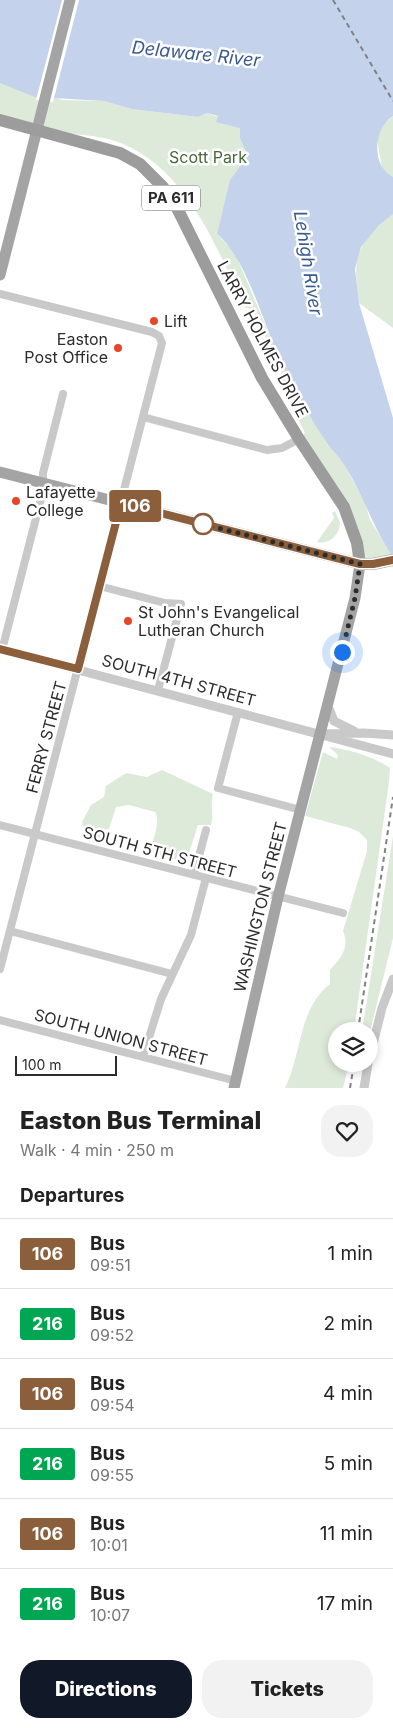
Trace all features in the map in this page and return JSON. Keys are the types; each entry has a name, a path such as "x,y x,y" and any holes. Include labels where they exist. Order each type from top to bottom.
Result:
{"highway":[{"name":"LARRY HOLMES DRIVE","path":"0,120 120,153 140,164 158,180 178,210 251,356 298,439 344,507 356,543 360,564"},
{"path":"360,564 390,560"}],"main road":[{"path":"0,275 70,0"},
{"path":"0,472 360,564"},
{"name":"LARRY HOLMES DRIVE","path":"321,734 355,598 360,564"},
{"name":"WASHINGTON STREET","path":"235,1085 278,896 321,734"}],"street":[{"name":"FERRY STREET","path":"0,294 150,331 160,338 161,349 10,931 3,946 0,969"},
{"path":"1,650 43,491 43,473 63,394"},
{"path":"143,417 266,450 282,448 298,439"},
{"path":"100,586 180,604 158,690"},
{"name":"SOUTH 4TH STREET","path":"1,650 321,734"},
{"path":"328,706 334,721 364,733"},
{"path":"238,712 218,788 301,810"},
{"path":"321,734 364,733 393,736"},
{"path":"321,734 331,739 393,754"},
{"name":"SOUTH 5TH STREET","path":"0,825 343,913"},
{"path":"194,875 206,830"},
{"path":"144,1057 155,1015 172,974 190,940 206,878"},
{"path":"10,931 172,974"},
{"path":"378,1024 393,979"},
{"name":"SOUTH UNION STREET","path":"0,1020 144,1057 235,1085"},
{"path":"364,1088 367,1072"}],"green space":[{"name":"Scott Park","path":"0,77 62,100 104,101 131,109 198,117 207,113 215,116 244,118 255,132 222,214 217,234 235,253 284,369 327,444 343,462 365,503 370,520 393,557 393,568 387,558 367,564 350,520 299,439 305,433 286,395 282,385 281,370 253,310 245,307 209,233 195,209 178,187 159,167 137,151 112,140 94,136 37,130 0,120"},
{"path":"393,116 393,328 359,303 356,274 359,253 363,244 390,215 377,139 383,124"},
{"path":"335,511 340,522 336,535 326,542 317,542 334,518 332,513"},
{"path":"329,747 361,754 377,760 390,768 355,1022 328,1022 328,1072 347,1072 343,1088 285,1088 291,1075 306,1019 320,994 330,984 330,970 338,961 345,948 343,931 367,851 367,840 359,832 305,816 323,752 337,759 338,755"},
{"path":"162,770 213,794 211,825 198,825 186,862 152,853 150,850 157,826 157,816 155,812 129,805 116,807 109,829 103,830 99,840 86,836 82,822 91,805 104,797 106,786 126,773 147,777"},
{"path":"393,836 393,938 372,1022 363,1022"}],"water":[{"path":"0,0 393,0 393,116 381,129 377,147 381,165 393,177 393,214 379,225 361,247 355,269 359,303 393,418 393,557 379,534 350,474 326,442 294,388 277,354 247,278 228,246 217,234 230,180 244,161 246,151 240,138 240,128 216,122 218,116 207,113 198,117 131,109 104,101 35,97 0,83"}],"pier":[{"path":"62,0 79,0 53,102 36,100"}],"railway":[{"path":"333,0 393,101"},
{"path":"359,1022 393,797"},
{"path":"350,1088 353,1072"}],"bus line":[{"name":"106","path":"0,649 78,669 121,503 360,564 373,564 393,560"}],"place":[{"name":"Lift","path":"154,321"},
{"name":"Easton Post Office","path":"118,348"},
{"name":"Lafayette College","path":"16,501"},
{"name":"St John's Evangelical Lutheran Church","path":"128,621"}],"route":[{"path":"203,524 360,564 358,584 342,652"}],"water label":[{"name":"Delaware River","path":"196,54"},
{"name":"Lehigh River","path":"308,263"}]}
